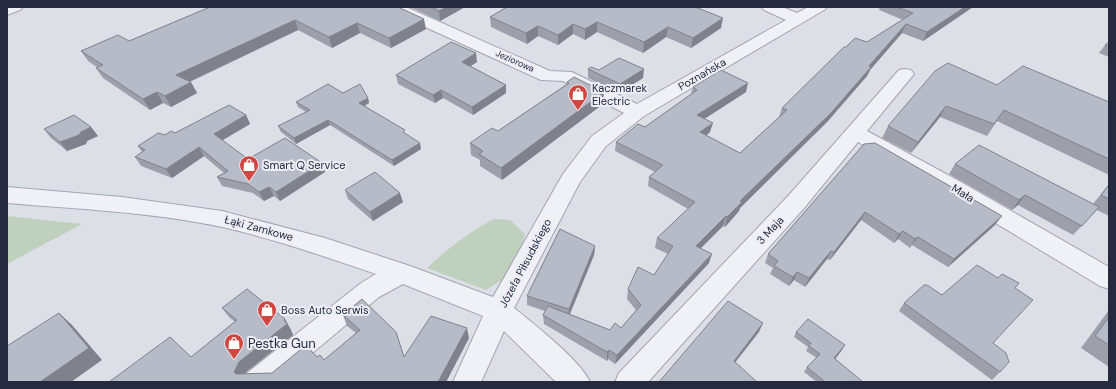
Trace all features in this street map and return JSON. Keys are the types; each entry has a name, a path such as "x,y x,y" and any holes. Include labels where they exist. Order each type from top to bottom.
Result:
{"street":[{"path":"7,10 15,7"},
{"name":"Jeziorowa","path":"393,7 547,76 566,76 637,112"},
{"path":"769,7 798,19"},
{"name":"Poznańska","path":"592,150 608,133 637,112 819,7"},
{"name":"3 Maja","path":"630,382 798,201 905,74"},
{"name":"Mała","path":"856,133 931,174 1008,221 1109,279"},
{"name":"Józefa Piłsudskiego","path":"467,382 499,311 571,178 592,150"},
{"name":"Łąki Zamkowe","path":"7,195 122,205 222,219 317,244 401,273 499,311 532,339 576,382"},
{"path":"256,382 370,290 401,273"}],"green space":[{"path":"7,216 82,224 7,264"},
{"path":"494,219 510,220 525,234 519,258 502,280 486,290 427,268 459,241"}],"building":[{"path":"210,7 398,7 424,19 389,38 357,23 329,37 295,20 176,75 191,82 165,96 157,92 143,99 96,68 103,65 81,51 118,35 129,41"},
{"path":"431,7 446,7 439,11"},
{"path":"507,7 695,7 723,18 693,38 668,27 644,42 597,22 585,29 573,24 558,35 538,26 526,33 490,17"},
{"path":"897,7 965,7 927,32 906,24 869,66 871,67 831,113 696,246 712,254 617,355 609,350 607,352 543,315 548,306 610,330 615,323 621,328 641,305 628,289 638,267 654,275 673,246 657,238 695,202 649,177 663,165 616,142 638,124 645,127 697,90 693,87 721,70 748,83 697,115 713,123 700,132 740,153 787,110 782,108 855,38 867,42 913,13"},
{"path":"451,42 476,53 462,62 506,85 472,107 441,90 433,95 396,75"},
{"path":"619,58 644,69 620,84 588,69 591,67 599,70"},
{"path":"948,63 997,85 1023,66 1109,102 1109,159 1004,110 994,124 946,106 918,142 888,126 935,71"},
{"path":"574,77 604,92 501,168 479,154 483,151 470,143 492,128 498,131 569,83 567,82"},
{"path":"328,84 343,93 360,84 368,98 359,103 405,130 403,132 420,143 392,160 328,120 294,138 278,126 310,110 296,102"},
{"path":"229,105 246,115 214,134 248,159 285,138 322,163 276,192 269,187 259,192 248,184 217,177 228,171 199,147 166,169 135,157 145,150 138,146 158,133 165,135 171,131 175,133"},
{"path":"74,115 91,127 81,132 79,135 60,142 44,129"},
{"path":"875,143 1002,216 954,259 918,237 915,239 903,231 899,234 865,212 834,252 831,251 809,278 797,272 793,277 774,266 778,261 768,254 864,144"},
{"path":"979,145 1099,207 1082,226 1025,195 1019,200 955,164"},
{"path":"375,172 400,193 370,212 345,190"},
{"path":"1109,185 1109,199 1101,195"},
{"path":"560,229 595,246 569,309 527,296"},
{"path":"977,265 998,278 1002,274 1019,283 1015,288 1033,300 993,343 1006,353 1009,362 1000,372 904,303 924,285 927,285 942,295"},
{"path":"247,289 285,319 284,320 287,324 239,362 234,372 236,374 272,373 306,345 317,357 320,355 324,360 360,330 343,315 362,299 396,332 404,357 431,316 467,328 438,382 109,382 170,337 191,357 237,320 222,308"},
{"path":"728,301 763,323 734,361 757,382 659,382"},
{"path":"59,313 89,348 40,382 7,382 7,346"},
{"path":"1109,317 1109,345 1095,336"},
{"path":"808,319 845,345 834,358 863,382 825,382 807,367 820,354 809,346 811,343 796,332"}],"place":[{"name":"Kaczmarek Electric","path":"578,111"},
{"name":"Smart Q Service","path":"249,182"},
{"name":"Boss Auto Serwis","path":"267,327"},
{"name":"Pestka Gun","path":"234,360"}]}
